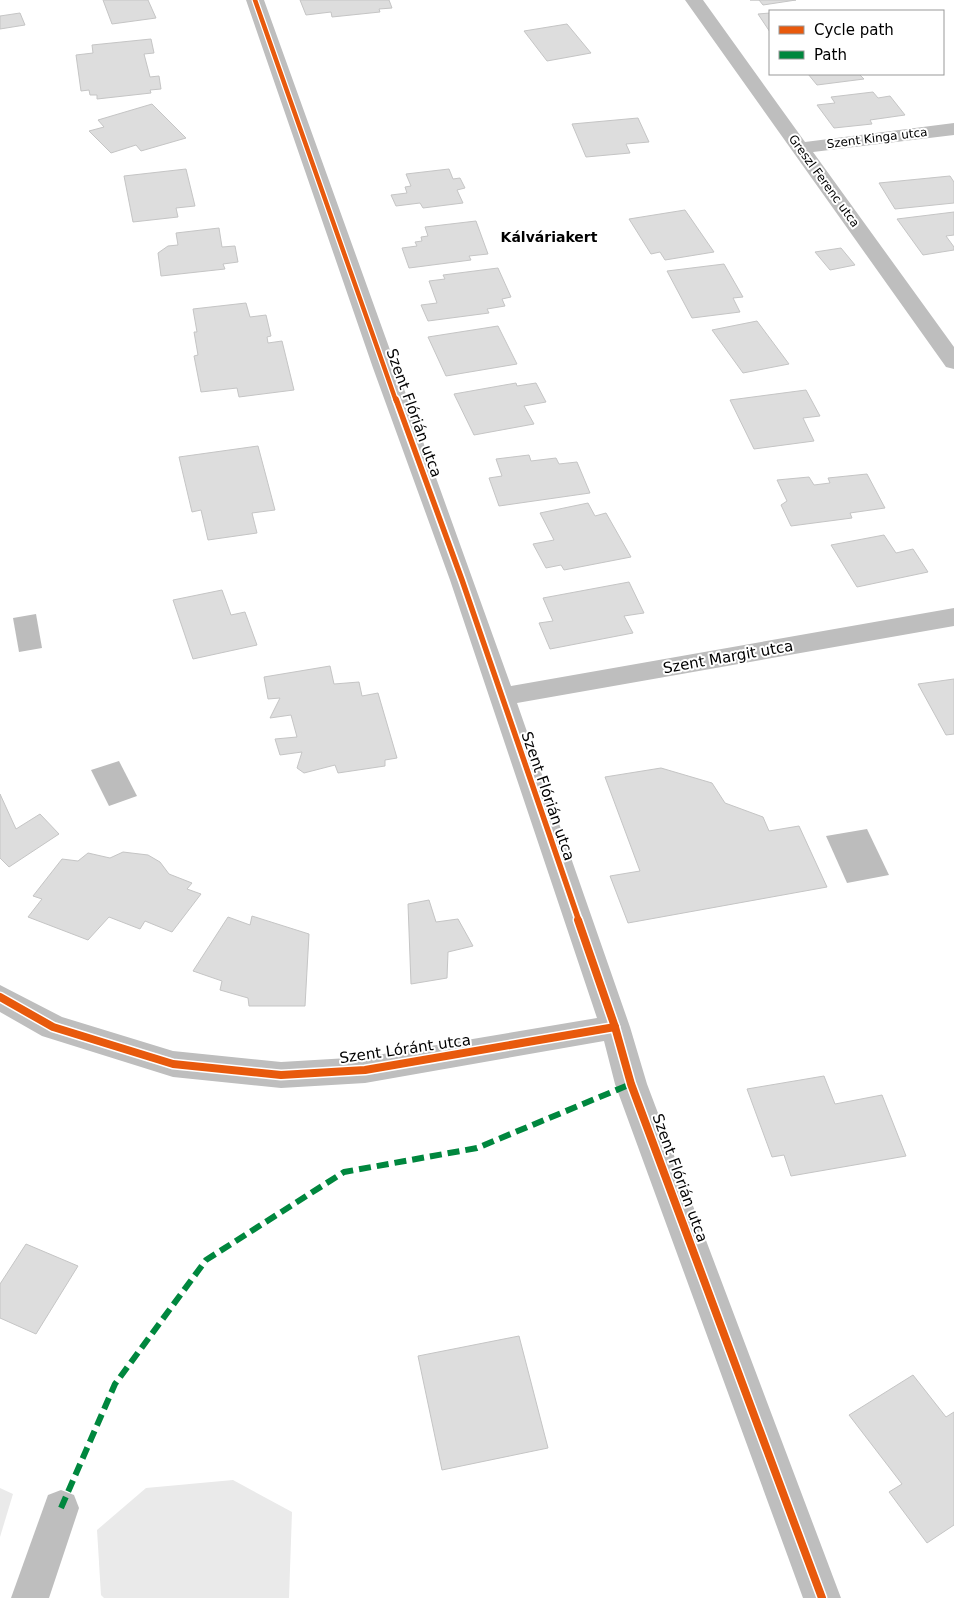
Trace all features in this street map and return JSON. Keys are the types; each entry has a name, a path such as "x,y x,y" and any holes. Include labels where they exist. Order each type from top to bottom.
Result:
{"street":[{"name":"Szent Flórián utca","path":"255,0 380,358 462,580 615,1027 631,1084 822,1598"},
{"name":"Greszl Ferenc utca","path":"694,0 954,362"},
{"name":"Szent Kinga utca","path":"800,148 954,128"},
{"name":"Szent Margit utca","path":"501,698 954,617"},
{"name":"Szent Lóránt utca","path":"0,998 53,1027 173,1064 281,1075 365,1070 615,1027"},
{"path":"30,1598 61,1508"}],"shaded area":[{"path":"36,614 42,648 19,652 13,618"},
{"path":"119,761 137,796 109,806 91,770"},
{"path":"867,829 889,875 847,883 826,836"},
{"path":"233,1480 292,1512 289,1598 104,1598 101,1595 97,1530 146,1488"},
{"path":"0,1488 13,1494 0,1537"}],"building":[{"path":"103,0 148,0 156,18 112,24"},
{"path":"300,0 389,0 392,8 379,9 380,12 332,17 331,12 306,15"},
{"path":"759,0 796,0 763,5"},
{"path":"20,13 25,25 0,29 0,16"},
{"path":"769,13 769,30 758,14"},
{"path":"567,24 591,53 547,61 524,31"},
{"path":"151,39 154,53 144,54 150,77 159,76 161,89 150,90 151,93 97,99 97,95 90,95 89,90 81,91 76,55 93,53 92,45"},
{"path":"809,75 860,75 864,79 817,85"},
{"path":"873,92 878,98 890,96 905,115 870,120 872,124 834,128 817,105 835,103 831,97"},
{"path":"152,104 186,138 141,151 136,145 111,153 89,131 104,127 98,120"},
{"path":"638,118 649,142 626,144 630,153 586,157 572,124"},
{"path":"186,169 195,206 176,208 178,217 133,222 124,176"},
{"path":"449,169 453,179 460,178 465,188 457,190 463,203 423,208 420,203 396,206 391,195 407,193 405,187 411,186 406,174"},
{"path":"950,176 954,182 954,203 895,209 879,183"},
{"path":"685,210 714,252 665,260 660,252 651,254 629,219"},
{"path":"954,212 954,235 946,236 954,250 923,255 897,219"},
{"path":"476,221 488,254 469,256 471,260 409,268 402,248 417,246 415,242 422,241 421,237 428,236 425,227"},
{"path":"219,228 222,247 235,246 238,262 223,264 225,269 161,276 158,253 168,246 178,245 176,233"},
{"path":"841,248 855,265 830,270 815,252"},
{"path":"724,264 743,297 733,298 740,312 692,318 667,271"},
{"path":"498,268 511,297 502,299 505,306 487,309 489,313 428,321 421,305 437,303 429,281 445,279 443,275"},
{"path":"246,303 250,317 266,315 271,336 267,337 268,343 282,341 294,390 239,397 237,388 201,392 194,356 198,355 193,309"},
{"path":"757,321 789,364 743,373 712,330"},
{"path":"498,326 517,364 446,376 428,337"},
{"path":"516,383 517,386 536,383 546,402 524,406 534,424 474,435 454,394"},
{"path":"806,390 820,416 803,418 814,441 754,449 730,400"},
{"path":"258,446 275,510 252,513 257,533 208,540 201,510 192,512 179,457"},
{"path":"529,455 531,461 556,458 559,464 577,462 590,493 499,506 489,478 502,476 496,459"},
{"path":"867,474 885,508 850,513 852,518 791,526 781,505 787,501 777,480 809,477 814,485 830,483 828,478"},
{"path":"588,503 595,516 606,513 631,557 564,570 561,565 546,568 533,544 554,540 540,513"},
{"path":"884,535 896,553 913,549 928,572 857,587 831,545"},
{"path":"629,582 644,613 624,616 633,633 550,649 539,623 553,621 543,598"},
{"path":"222,590 231,615 245,612 257,645 193,659 173,600"},
{"path":"330,666 334,684 359,682 362,696 378,693 397,758 385,760 385,766 338,773 335,765 304,773 297,768 302,752 280,755 275,739 297,737 291,715 270,718 280,698 268,699 264,677"},
{"path":"954,679 954,734 946,735 918,684"},
{"path":"661,768 712,783 725,803 763,817 769,831 799,826 827,887 628,923 610,876 640,871 605,777"},
{"path":"0,794 16,829 40,814 59,834 9,867 0,858"},
{"path":"123,852 148,855 160,862 169,874 192,883 187,889 201,894 172,932 145,921 140,929 109,917 88,940 28,917 42,899 33,896 62,859 78,861 88,853 110,858"},
{"path":"429,900 436,922 458,919 473,946 448,952 447,978 411,984 408,904"},
{"path":"252,916 309,934 305,1006 249,1006 248,998 220,990 222,981 193,971 228,917 250,925"},
{"path":"824,1076 835,1104 882,1095 906,1156 791,1176 784,1155 772,1157 747,1089"},
{"path":"26,1244 78,1266 36,1334 0,1318 0,1284"},
{"path":"519,1336 548,1448 442,1470 418,1356"},
{"path":"913,1375 946,1417 954,1412 954,1525 927,1543 889,1492 902,1484 849,1415"}],"marked path":[{"path":"61,1508 115,1384 206,1260 344,1172 477,1148 631,1084"}],"cycle path":[{"path":"255,0 384,368 462,580 615,1027 631,1084 822,1598"},
{"path":"0,997 53,1027 173,1064 281,1075 365,1070 615,1027"}],"district":[{"name":"Kálváriakert","path":"549,237"}]}
